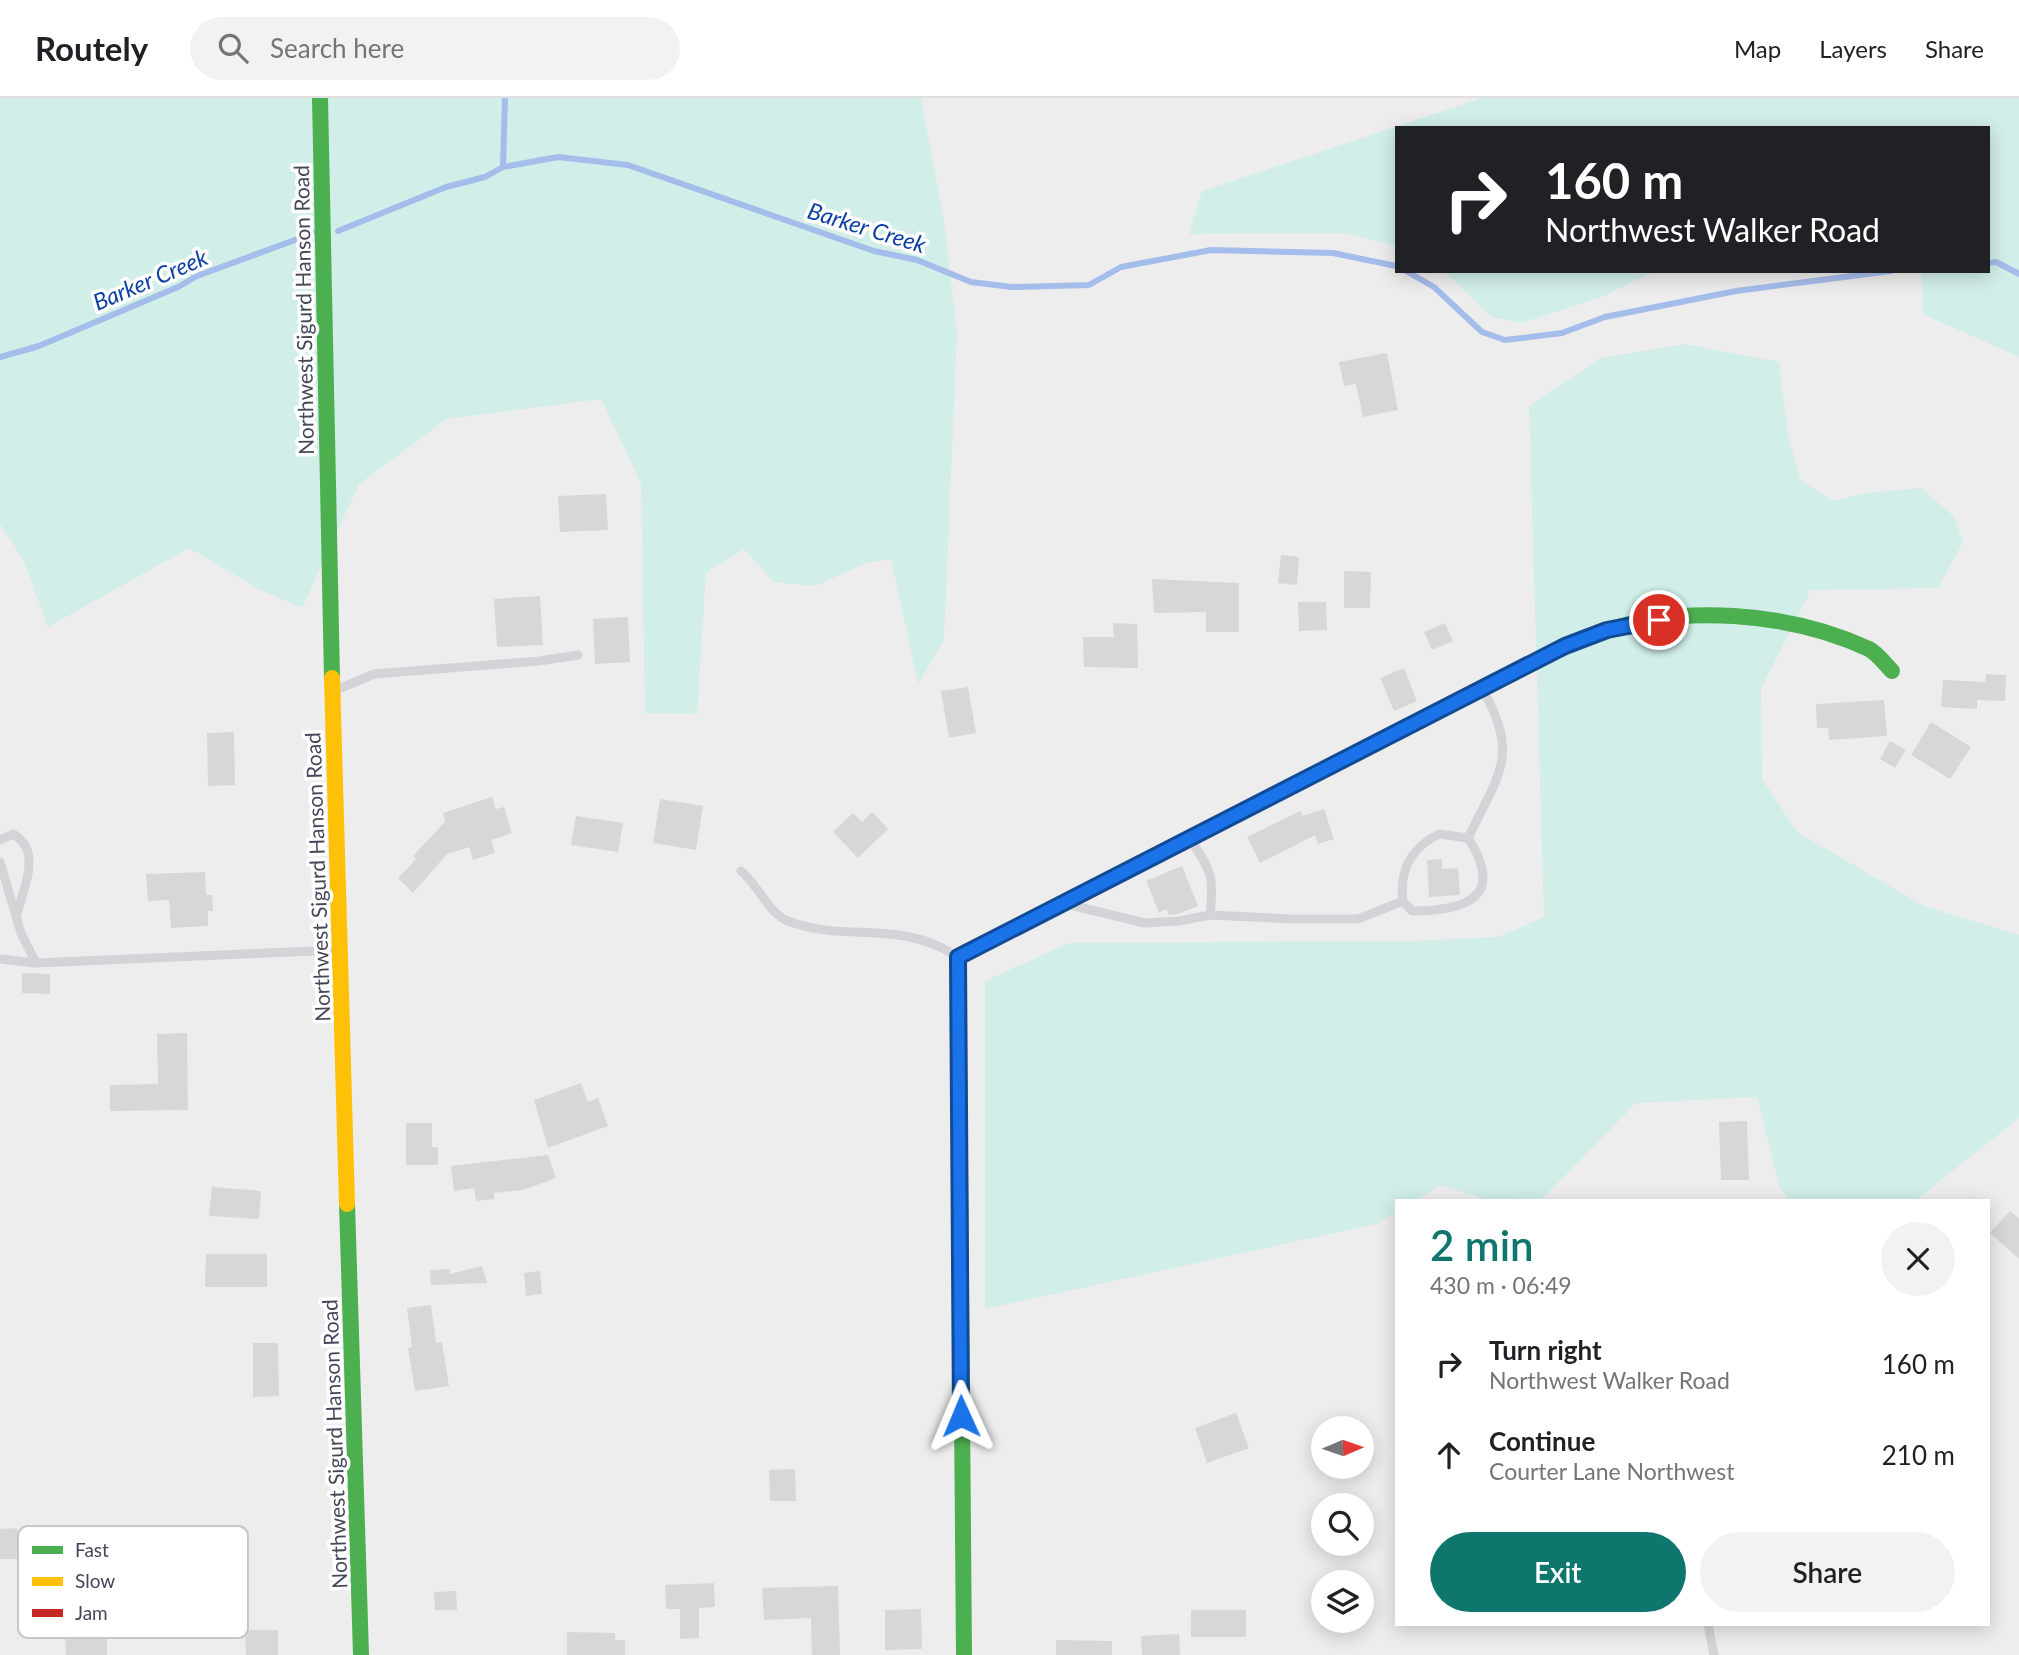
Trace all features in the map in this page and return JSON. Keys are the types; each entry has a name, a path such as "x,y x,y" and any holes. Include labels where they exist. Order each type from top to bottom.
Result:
{"street":[{"name":"Northwest Sigurd Hanson Road","path":"320,98 332,690 361,1655"},
{"path":"964,1655 958,957 1483,691 1565,646 1607,630 1685,615 1747,616 1811,630 1871,650 1892,671"}],"lane":[{"path":"332,690 374,674 539,661 578,655"},
{"path":"1468,838 1496,784 1504,758 1504,736 1498,717 1483,691"},
{"path":"0,840 13,834 21,839 28,849 28,876 16,916"},
{"path":"1439,834 1468,838 1482,859 1483,882 1472,902 1452,910 1412,911 1402,901 1401,887 1413,852 1439,834"},
{"path":"1190,839 1206,862 1214,883 1210,915"},
{"path":"0,862 16,916 36,963"},
{"path":"741,871 756,883 772,910 787,921 821,929 898,933 941,946 958,957"},
{"path":"1063,904 1145,923 1179,921 1210,915 1358,919 1402,901"},
{"path":"0,959 36,963 340,950"},
{"path":"1708,1626 1714,1655"}],"green space":[{"path":"0,98 921,98 944,221 957,332 944,640 918,684 891,559 865,563 816,586 774,582 744,549 706,573 697,714 645,713 641,483 601,399 446,419 359,484 302,608 259,589 189,548 48,627 23,559 0,524"},
{"path":"1482,98 2019,98 2019,357 1923,314 1921,273 1990,273 1990,126 1398,126"},
{"path":"1395,127 1395,246 1343,233 1189,234 1202,191"},
{"path":"1446,273 1650,273 1604,296 1521,323 1491,317"},
{"path":"1685,344 1779,362 1788,434 1800,480 1834,501 1866,493 1922,488 1954,517 1963,542 1938,588 1811,590 1761,688 1762,779 1797,832 1924,906 2019,935 2019,1118 1917,1199 1788,1199 1779,1185 1757,1097 1636,1103 1543,1198 1485,1199 1441,1185 1418,1199 1395,1199 1395,1213 1376,1224 985,1309 985,981 1069,943 1410,941 1499,937 1544,917 1529,406 1601,358"}],"building":[{"path":"1387,353 1398,410 1363,417 1356,384 1344,386 1339,362"},
{"path":"606,494 608,530 560,532 558,496"},
{"path":"1281,555 1299,557 1297,585 1278,583"},
{"path":"1344,571 1371,572 1370,608 1344,608"},
{"path":"1152,579 1239,583 1239,632 1206,632 1206,612 1154,613"},
{"path":"540,596 543,645 497,647 494,599"},
{"path":"1298,602 1326,602 1327,630 1299,631"},
{"path":"628,617 630,662 595,664 593,619"},
{"path":"1113,623 1137,624 1138,668 1084,667 1083,637 1114,637"},
{"path":"1445,623 1453,641 1432,650 1424,632"},
{"path":"1404,668 1417,701 1394,711 1380,678"},
{"path":"1986,674 2006,675 2005,701 1977,700 1977,709 1941,707 1943,680 1985,682"},
{"path":"968,687 976,733 949,738 941,691"},
{"path":"1884,700 1887,736 1829,740 1828,728 1817,728 1816,704"},
{"path":"1931,722 1971,747 1950,779 1911,755"},
{"path":"234,732 235,785 208,786 207,733"},
{"path":"1890,741 1906,750 1895,768 1880,759"},
{"path":"492,797 496,809 504,807 512,833 491,840 495,853 473,860 469,847 447,854 413,893 398,878 416,859 413,856 445,822 443,813"},
{"path":"660,799 703,806 696,850 653,843"},
{"path":"1324,809 1334,839 1318,844 1315,835 1260,863 1247,837 1300,811 1303,816"},
{"path":"872,812 888,829 858,858 833,832 853,813 862,822"},
{"path":"576,816 623,823 618,852 571,845"},
{"path":"1442,859 1442,869 1458,868 1460,895 1429,897 1427,860"},
{"path":"1182,866 1198,906 1178,914 1169,915 1166,909 1159,913 1146,881"},
{"path":"205,872 206,895 212,895 213,911 208,911 208,926 171,928 169,900 148,901 146,874"},
{"path":"22,973 50,974 50,994 22,993"},
{"path":"187,1033 188,1110 110,1111 110,1085 158,1084 157,1034"},
{"path":"581,1083 588,1102 598,1098 608,1126 548,1148 534,1100"},
{"path":"1747,1121 1749,1180 1721,1180 1719,1122"},
{"path":"406,1123 432,1123 432,1147 438,1147 438,1165 406,1165"},
{"path":"548,1155 556,1178 523,1190 494,1193 494,1199 476,1201 474,1188 454,1191 451,1166"},
{"path":"212,1187 261,1191 259,1219 209,1216"},
{"path":"2010,1211 2019,1219 2019,1259 1990,1233"},
{"path":"206,1254 267,1254 267,1287 205,1287"},
{"path":"482,1266 487,1283 431,1285 430,1270 450,1269 450,1274"},
{"path":"540,1271 542,1294 526,1296 524,1273"},
{"path":"431,1305 436,1343 442,1342 449,1386 415,1391 408,1348 412,1347 407,1308"},
{"path":"253,1343 278,1343 279,1396 253,1397"},
{"path":"1236,1413 1249,1448 1207,1463 1195,1428"},
{"path":"795,1469 796,1501 770,1501 769,1470"},
{"path":"17,1528 18,1559 0,1559 0,1529"},
{"path":"714,1583 715,1607 699,1608 699,1638 680,1639 680,1609 666,1609 665,1585"},
{"path":"838,1586 840,1655 812,1655 811,1618 764,1620 762,1588"},
{"path":"456,1591 457,1610 435,1610 434,1592"},
{"path":"921,1609 922,1649 885,1650 885,1610"},
{"path":"1191,1610 1246,1610 1246,1637 1191,1637"},
{"path":"248,1630 278,1630 278,1655 246,1655"},
{"path":"567,1632 615,1633 615,1640 625,1640 625,1655 567,1655"},
{"path":"1179,1634 1180,1655 1142,1655 1141,1636"},
{"path":"65,1638 107,1638 107,1655 66,1655"},
{"path":"1056,1640 1112,1641 1112,1655 1056,1655"}],"waterway":[{"path":"503,167 505,98"},
{"name":"Barker Creek","path":"338,231 446,187 485,177 503,167 558,157 628,165 874,251 917,260 971,282 1012,287 1089,285 1121,267 1211,250 1333,253 1395,266"},
{"name":"Barker Creek","path":"0,357 39,346 178,287 197,276 314,233"},
{"name":"Barker Creek","path":"1990,263 1996,262 2019,274"},
{"name":"Barker Creek","path":"1410,273 1434,287 1482,332 1505,340 1562,333 1605,317 1736,291 1876,273"}],"traffic: fast":[{"path":"320,98 332,678"},
{"path":"1597,634 1629,624 1698,615 1770,620 1838,636 1869,649 1892,671"},
{"path":"960,1167 964,1655"},
{"path":"347,1204 361,1655"}],"traffic: slow":[{"path":"1178,844 1565,646 1597,634"},
{"path":"332,678 347,1204"}],"traffic: jam":[{"path":"960,1167 958,957 1178,844"}],"route":[{"path":"961,1416 958,957 1483,691 1565,646 1607,630 1659,620"}]}
